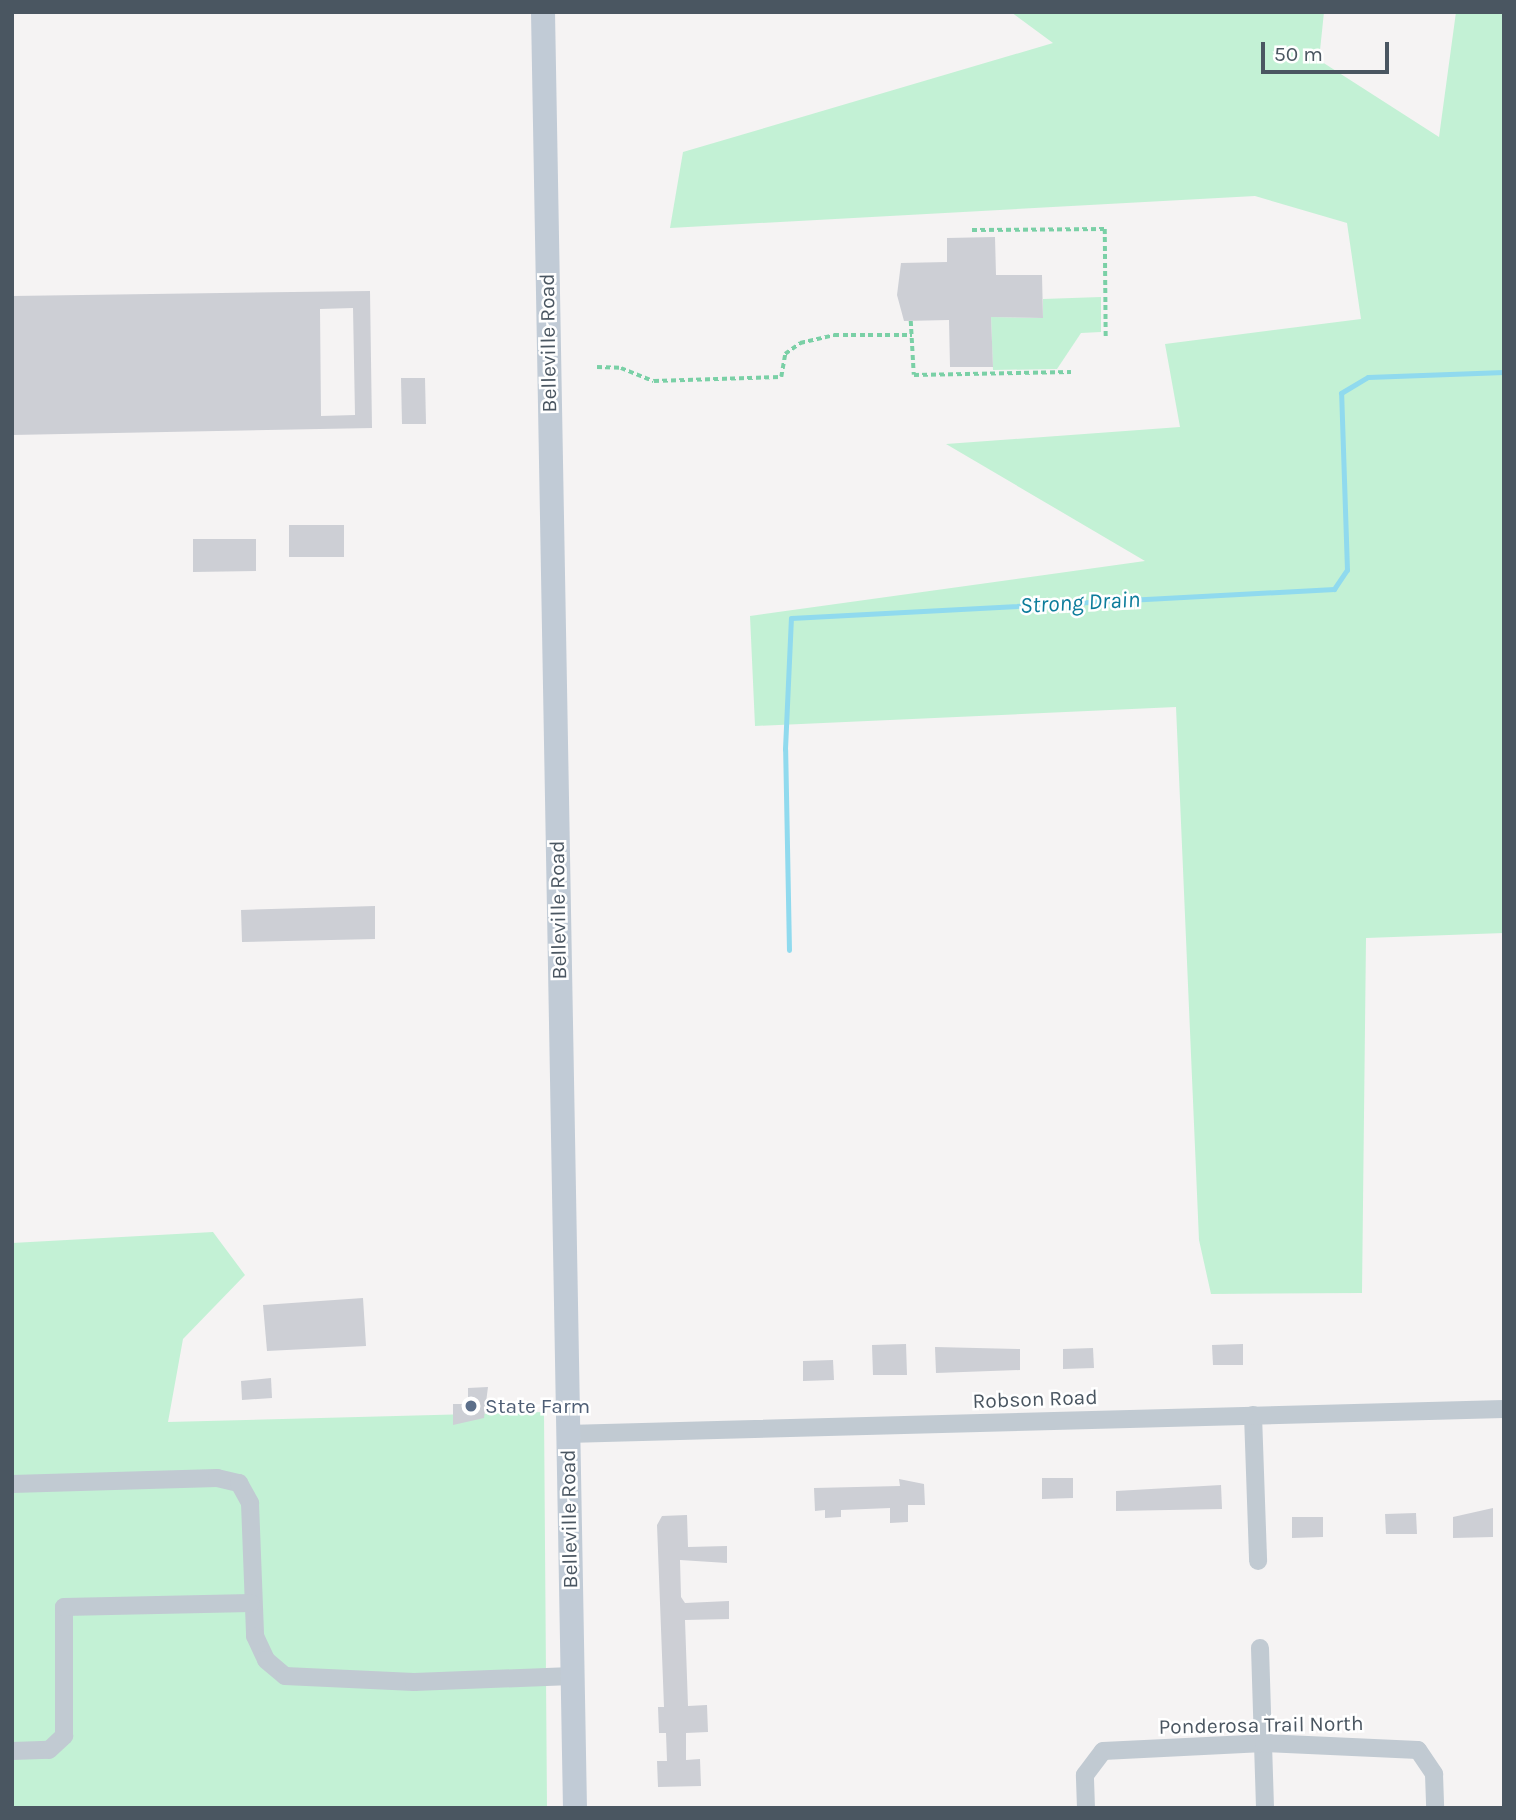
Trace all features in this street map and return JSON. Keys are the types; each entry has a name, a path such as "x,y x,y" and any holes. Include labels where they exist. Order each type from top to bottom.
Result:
{"main road":[{"name":"Belleville Road","path":"543,12 575,1808"}],"street":[{"name":"Robson Road","path":"567,1434 1504,1409"},
{"path":"1253,1415 1258,1561"},
{"path":"12,1484 216,1478 239,1483 250,1503 251,1602 266,1660 285,1676 414,1682 572,1676"},
{"path":"12,1751 49,1750 64,1736 64,1607 251,1602"},
{"path":"1261,1648 1265,1808"},
{"name":"Ponderosa Trail North","path":"1086,1808 1085,1775 1103,1751 1264,1744 1418,1750 1434,1774 1435,1808"}],"path":[{"path":"972,230 1105,229 1106,338"},
{"path":"911,321 914,375 1071,372"},
{"path":"597,367 621,368 654,381 781,377 785,354 800,343 834,335 912,335"}],"green space":[{"path":"1011,12 1324,12 1319,60 1439,137 1456,12 1504,12 1504,933 1366,938 1362,1293 1211,1294 1199,1240 1176,707 755,726 750,616 1145,561 946,444 1180,427 1165,344 1361,319 1347,223 1255,196 670,228 683,152 1053,43"},
{"path":"1101,297 1101,332 1081,333 1057,369 993,370 991,317 1043,318 1043,299"},
{"path":"213,1232 245,1275 183,1339 168,1422 544,1412 547,1808 12,1808 12,1243"}],"building":[{"path":"995,237 996,275 1042,275 1043,318 991,317 993,367 950,367 949,320 904,321 897,295 901,263 947,262 947,238"},
{"path":"370,291 372,428 12,435 12,296","holes":["353,308 355,415 321,416 320,309"]},
{"path":"401,378 425,378 426,424 402,424"},
{"path":"289,525 344,525 344,557 289,557"},
{"path":"193,539 256,539 256,571 193,572"},
{"path":"375,906 375,939 242,942 241,910"},
{"path":"363,1298 366,1346 267,1351 263,1305"},
{"path":"906,1344 907,1375 873,1375 872,1345"},
{"path":"1243,1344 1243,1365 1213,1365 1212,1345"},
{"path":"935,1347 1020,1349 1020,1370 936,1373"},
{"path":"1093,1348 1094,1368 1063,1369 1063,1349"},
{"path":"833,1360 834,1380 803,1381 803,1361"},
{"path":"271,1378 272,1398 242,1400 241,1381"},
{"name":"State Farm","path":"488,1387 484,1418 453,1425 453,1404 468,1404 468,1388"},
{"path":"1042,1478 1073,1478 1073,1498 1042,1499"},
{"path":"899,1479 924,1484 925,1505 908,1505 908,1522 890,1523 890,1508 841,1510 841,1517 825,1518 825,1510 815,1511 814,1488 900,1486"},
{"path":"1221,1485 1222,1509 1116,1511 1116,1491"},
{"path":"1493,1508 1493,1537 1453,1538 1453,1517"},
{"path":"1416,1513 1417,1534 1386,1534 1385,1514"},
{"path":"687,1515 688,1547 727,1546 727,1563 680,1560 681,1597 685,1603 729,1601 729,1619 685,1620 688,1706 707,1705 708,1732 686,1733 686,1760 700,1759 701,1786 658,1787 657,1761 667,1761 666,1733 659,1733 658,1707 664,1707 657,1525 662,1516"},
{"path":"1292,1517 1323,1517 1323,1537 1292,1538"}],"waterway":[{"name":"Strong Drain","path":"789,950 785,749 791,618 1334,589 1347,570 1341,393 1368,377 1504,372"}],"place":[{"name":"State Farm","path":"471,1406"}]}
